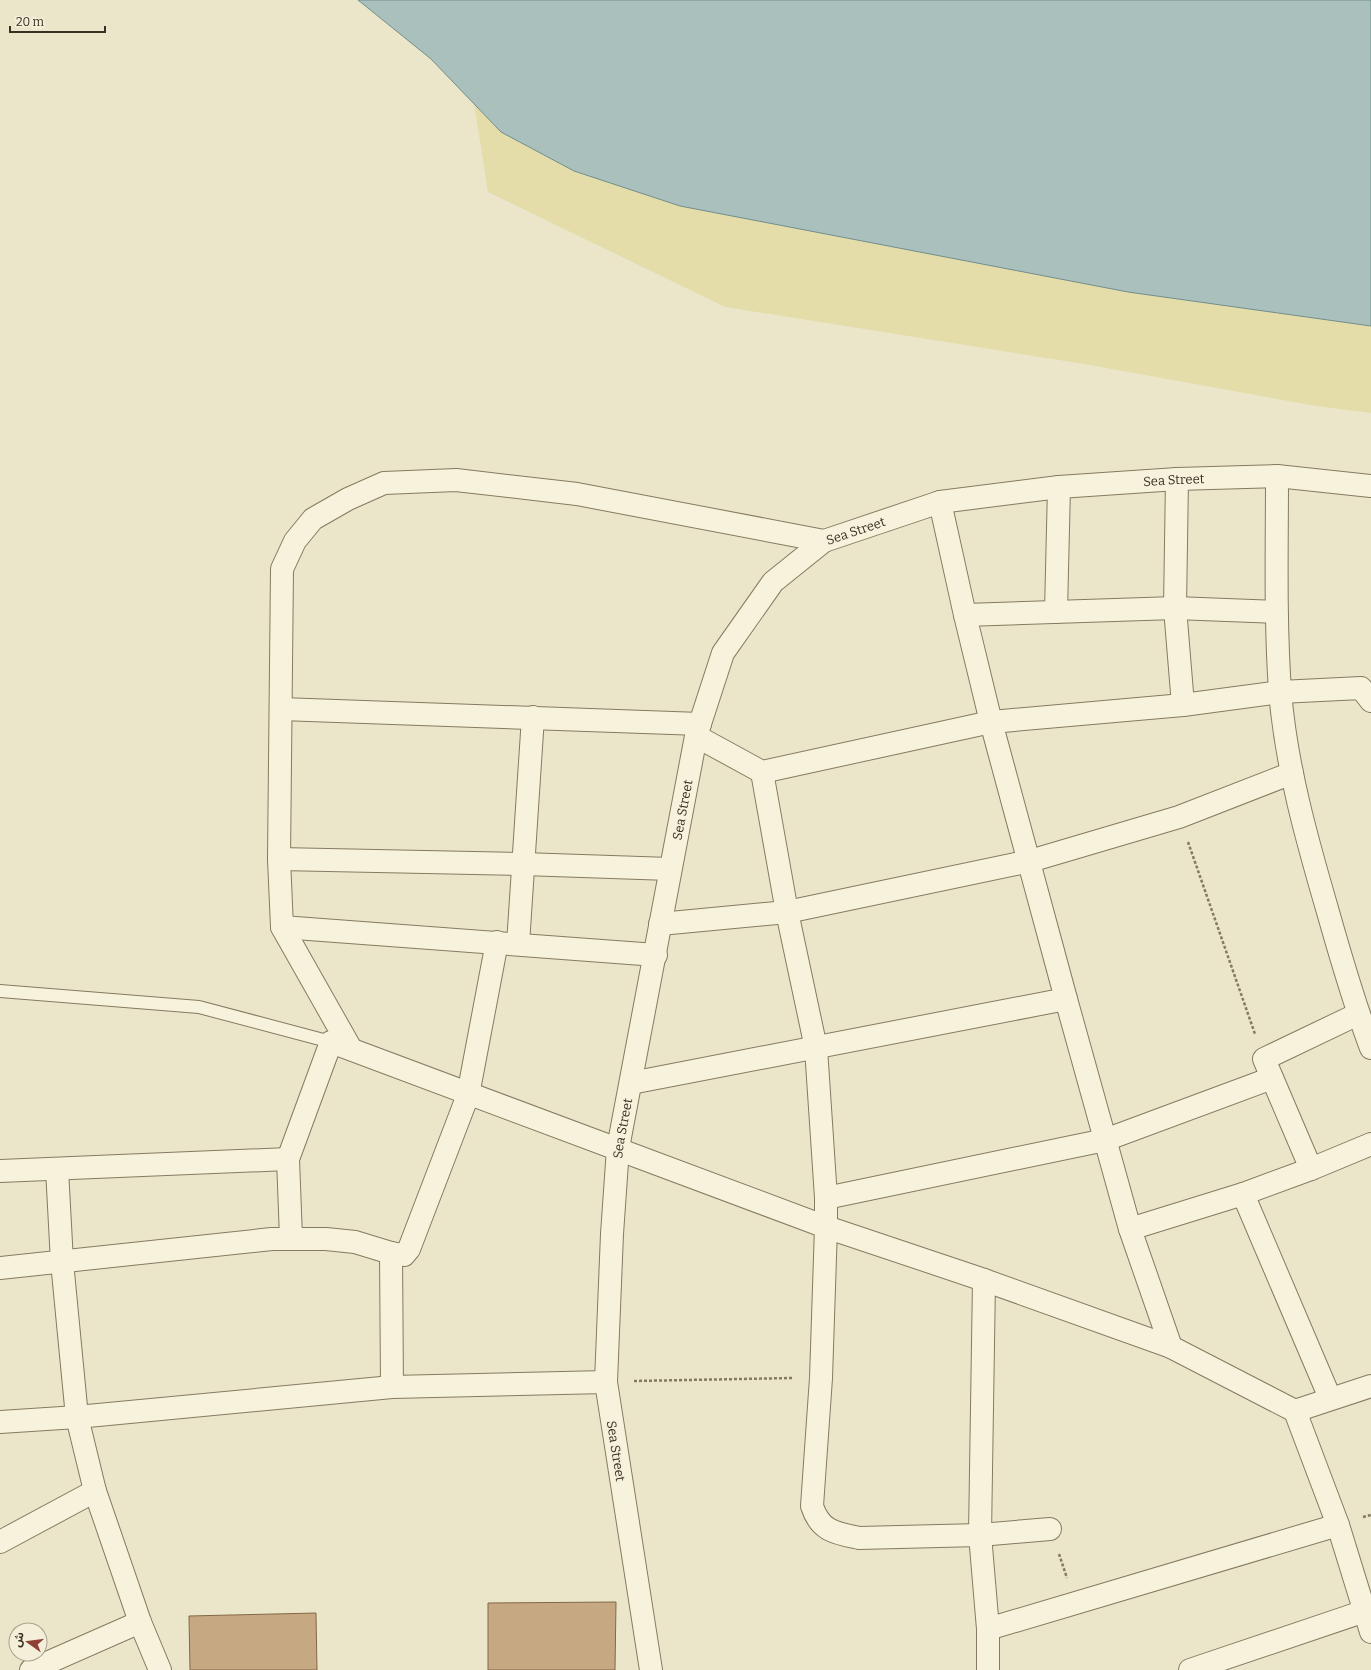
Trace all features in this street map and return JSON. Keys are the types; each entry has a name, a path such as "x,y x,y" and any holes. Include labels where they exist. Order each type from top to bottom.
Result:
{"street":[{"name":"Sea Street","path":"651,1670 606,1382 612,1234 618,1148 656,955 670,869 698,730 723,653 773,582 824,541 940,502 1059,487 1177,479 1277,476 1371,486"},
{"path":"1277,476 1276,612 1280,692 1292,773 1310,851 1358,1014 1371,1048"},
{"path":"1177,479 1175,608 1183,705"},
{"path":"351,1049 282,927 279,860 282,569 295,541 314,519 348,499 384,483 456,480 577,494 824,541"},
{"path":"1056,612 1059,487"},
{"path":"940,502 965,615 992,722 1066,999 1130,1229 1171,1347"},
{"path":"965,615 1175,608 1276,612"},
{"path":"281,709 533,717 698,730 762,772 992,722 1183,705 1280,692 1361,688 1371,701"},
{"path":"518,944 533,717"},
{"path":"762,772 787,912 816,1048 826,1198 821,1378 812,1506 816,1519 826,1528 840,1534 859,1538 980,1535 1050,1529"},
{"path":"660,924 787,912 1030,861 1179,817 1292,773"},
{"path":"279,860 523,864 670,869"},
{"path":"282,927 656,955"},
{"path":"0,1268 291,1238 356,1242 401,1255 409,1248 468,1095 497,942"},
{"path":"631,1083 1066,999"},
{"path":"826,1198 1105,1140 1268,1068 1358,1014"},
{"path":"291,1238 288,1159 331,1042 468,1095 618,1148 826,1227 984,1280 1171,1347 1295,1411 1338,1525 1367,1610 1371,1632"},
{"path":"1268,1068 1311,1169"},
{"path":"1130,1229 1243,1194 1311,1169 1371,1144"},
{"path":"0,1171 57,1170 288,1159"},
{"path":"57,1170 62,1262 77,1417 95,1491 140,1622 160,1670"},
{"path":"1243,1194 1330,1398"},
{"path":"391,1253 392,1387"},
{"path":"984,1280 980,1535 988,1629 988,1670"},
{"path":"0,1422 77,1417 392,1387 606,1382"},
{"path":"1295,1411 1330,1398 1371,1386"},
{"path":"0,1542 95,1491"},
{"path":"988,1629 1338,1525"},
{"path":"1190,1670 1367,1610"},
{"path":"31,1670 140,1622"}],"lane":[{"path":"0,991 199,1007 331,1042"}],"path":[{"path":"1179,817 1268,1068"},
{"path":"606,1382 821,1378"},
{"path":"1050,1529 1075,1603"}],"sand":[{"path":"474,103 501,132 574,171 680,206 1128,292 1371,326 1371,413 1316,406 1084,364 725,307 488,192"}],"water":[{"path":"358,0 1371,0 1371,326 1128,292 680,206 574,171 501,132 431,59"}],"building":[{"path":"616,1602 615,1670 488,1670 488,1603"},
{"path":"316,1613 317,1670 190,1670 189,1616"}]}
